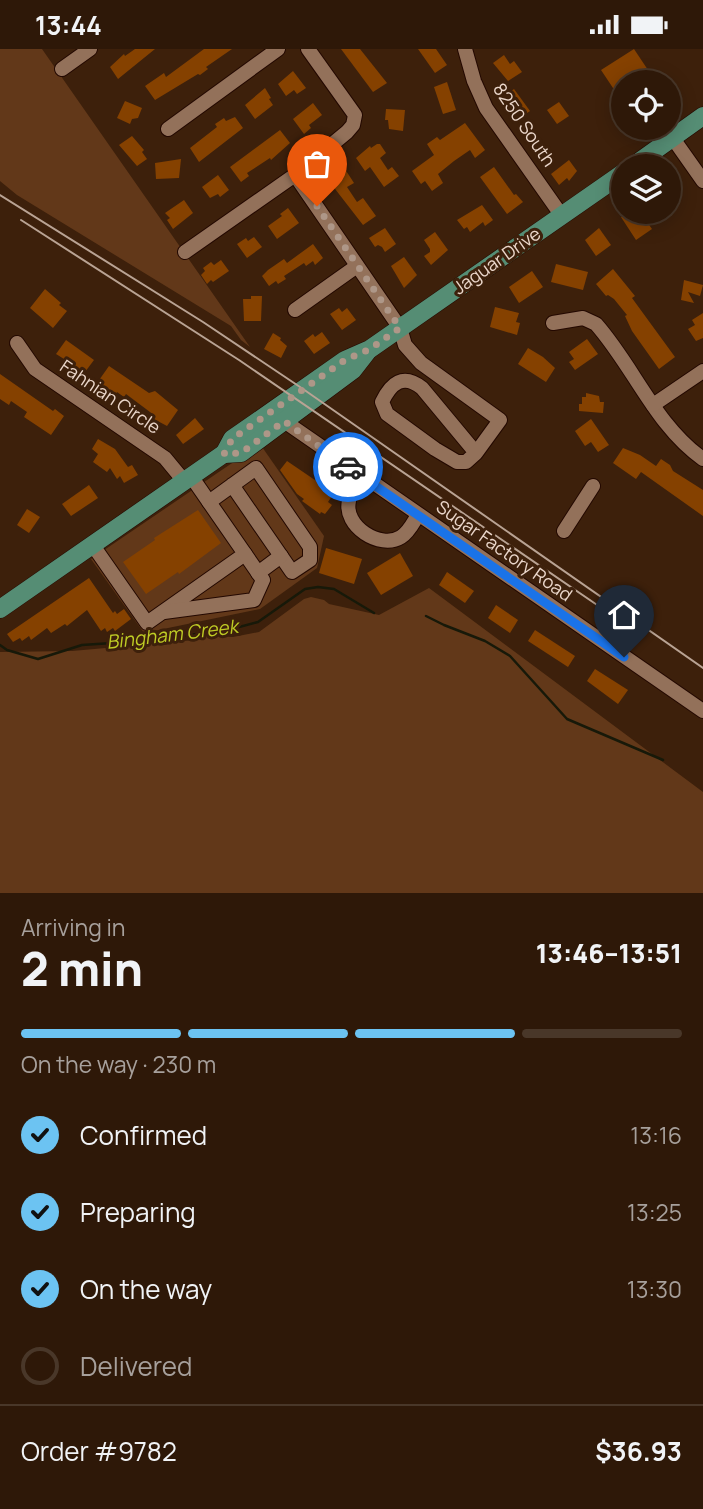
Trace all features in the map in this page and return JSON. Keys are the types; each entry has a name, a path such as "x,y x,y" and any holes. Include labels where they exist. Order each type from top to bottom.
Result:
{"main road":[{"path":"681,132 703,116"},
{"path":"650,154 669,140"},
{"name":"Jaguar Drive","path":"224,454 232,439 345,360 370,349 611,181"},
{"name":"Jaguar Drive","path":"0,609 268,424 284,421 353,370 370,349"}],"street":[{"path":"62,69 90,49"},
{"path":"168,129 278,49"},
{"path":"184,252 295,175 353,125 355,115 307,49"},
{"name":"8250 South","path":"465,49 474,81 486,108 562,216"},
{"path":"673,140 703,181"},
{"path":"295,175 400,328 405,345 421,363 500,420 476,453 466,462 457,462 387,414 382,402 387,392 394,384 414,381 476,453"},
{"path":"295,310 357,266"},
{"path":"553,323 583,318 596,324 681,442 703,459"},
{"name":"Fahnian Circle","path":"17,343 35,369 165,459 187,478 209,502 258,573"},
{"path":"653,405 703,371"},
{"name":"Sugar Factory Road","path":"284,421 703,711"},
{"path":"209,502 232,485 256,468 310,547 310,560 292,572 232,485"},
{"path":"362,477 350,496 348,509 351,518 365,534 380,540 393,540 407,532 418,515"},
{"path":"564,531 593,486"},
{"path":"92,544 148,623 245,554"},
{"path":"163,612 254,600 263,580 258,573 282,557"}],"shaded area":[{"path":"0,49 42,49 250,347 231,326 17,195 0,181"},
{"path":"260,444 324,536 317,568 260,609 144,633 91,559"},
{"path":"429,588 703,792 703,893 0,893 0,652 72,651 195,640 208,635 233,637 259,632 304,599 311,597 329,604 379,615"}],"building":[{"path":"135,49 155,49 118,79 110,67 124,54 125,56"},
{"path":"204,49 232,49 206,67 208,69 200,75 155,100 145,86 164,73 166,77"},
{"path":"341,49 360,49 387,83 373,92"},
{"path":"418,49 436,49 447,65 435,73"},
{"path":"634,49 648,70 611,70 611,85 601,70"},
{"path":"504,55 510,64 514,61 522,72 508,81 493,63"},
{"path":"293,71 306,88 297,94 294,90 286,96 278,84"},
{"path":"447,82 456,110 443,114 434,87"},
{"path":"265,88 273,105 255,119 245,105"},
{"path":"514,89 530,111 517,120 502,98"},
{"path":"125,101 142,108 138,118 132,119 130,124 117,118"},
{"path":"559,102 569,116 557,124 547,110"},
{"path":"313,103 322,115 309,125 311,128 304,134 293,119"},
{"path":"386,109 405,110 403,131 389,129 388,120 385,120"},
{"path":"235,117 243,128 199,162 190,148 217,127 215,124 224,118 226,121"},
{"path":"465,123 485,150 475,158 470,150 454,161 438,174 443,183 432,191 425,181 421,184 412,171 434,155 427,144 437,137 440,140"},
{"path":"280,130 290,143 271,160 270,158 247,173 249,176 241,182 230,167"},
{"path":"132,136 144,150 142,152 147,159 137,166 119,145"},
{"path":"380,144 386,153 380,158 388,170 392,167 399,176 384,187 370,167 365,171 356,158 370,146 371,148"},
{"path":"181,159 179,178 156,179 155,163"},
{"path":"569,160 577,171 569,181 567,178 559,185 551,174"},
{"path":"343,166 354,183 347,187 357,202 363,198 376,216 363,225 332,185 337,181 332,174"},
{"path":"494,167 514,195 523,202 507,214 480,177"},
{"path":"218,175 229,190 220,197 218,194 210,198 202,187"},
{"path":"184,200 193,213 173,229 167,220 170,218 165,213"},
{"path":"482,205 493,220 485,226 483,222 470,232 467,227 464,229 457,220"},
{"path":"288,208 299,223 277,239 268,226"},
{"path":"626,224 648,224 652,229 636,240"},
{"path":"385,228 396,244 385,252 378,245 375,247 369,238"},
{"path":"599,228 611,245 596,256 585,240"},
{"path":"435,232 448,250 431,265 424,256 430,249 424,240"},
{"path":"254,237 262,247 247,258 237,244 246,238 248,241"},
{"path":"313,244 323,258 315,265 313,261 306,266 304,263 284,276 286,279 269,286 262,276 268,270 284,259 287,263"},
{"path":"404,257 417,275 404,288 391,266"},
{"path":"221,260 229,271 207,284 201,275 205,271 203,268 211,262 214,265"},
{"path":"556,264 588,272 583,290 551,282"},
{"path":"613,269 635,296 632,298 675,357 659,369 632,331 625,316 627,315 614,299 606,296 596,284"},
{"path":"532,271 543,287 519,303 509,287"},
{"path":"684,280 703,285 700,296 688,292 694,303 681,300"},
{"path":"45,289 67,311 53,328 30,308"},
{"path":"251,296 262,296 261,321 244,321 243,299 251,299"},
{"path":"495,307 519,313 516,322 520,323 517,335 490,327"},
{"path":"339,308 342,312 347,308 356,320 342,330 330,314"},
{"path":"703,313 703,338 696,341 688,329 695,325 692,320"},
{"path":"322,332 330,343 314,354 304,341 313,334 315,337"},
{"path":"273,333 287,346 281,358 264,349"},
{"path":"587,339 598,354 575,370 569,362 574,359 569,352"},
{"path":"66,340 94,360 85,372 56,354"},
{"path":"528,348 555,368 546,382 518,364"},
{"path":"109,366 149,393 155,391 178,410 167,426 152,418 154,415 126,394 124,397 117,392 116,394 97,383"},
{"path":"0,374 64,416 51,435 24,417 27,412 11,401 9,405 0,399"},
{"path":"586,393 599,396 600,402 604,402 603,413 579,411 579,404 582,404 582,397 586,397"},
{"path":"195,418 204,429 183,444 176,435"},
{"path":"591,419 609,445 598,452 591,442 585,446 575,431"},
{"path":"98,439 115,449 128,467 132,465 138,475 124,483 120,476 117,479 110,468 107,472 93,462 98,454 92,449"},
{"path":"623,448 656,466 661,459 670,465 673,471 703,490 703,516 641,472 636,479 613,463"},
{"path":"287,461 334,493 328,502 332,505 325,514 320,514 302,501 304,499 297,494 280,470"},
{"path":"89,485 98,498 71,516 62,504"},
{"path":"27,509 40,517 29,533 17,525"},
{"path":"198,510 221,543 146,594 123,562"},
{"path":"326,548 362,559 354,584 319,573"},
{"path":"400,553 413,576 381,595 367,573"},
{"path":"447,572 474,591 465,603 439,585"},
{"path":"89,578 113,613 115,611 117,614 124,609 131,619 115,631 113,628 107,632 105,628 101,631 87,610 67,626 65,624 51,633 47,628 31,640 29,636 22,641 20,638 13,642 7,634"},
{"path":"496,605 518,620 510,633 488,618"},
{"path":"535,630 575,656 568,667 528,641"},
{"path":"595,669 628,690 618,704 587,681"}],"waterway":[{"name":"Bingham Creek","path":"0,645 7,650 38,659 82,645 143,641 228,630 258,622 305,589 318,587 334,589 374,613"},
{"name":"Bingham Creek","path":"426,616 485,641 510,656 567,719 663,760"}],"tram line":[{"path":"0,195 203,322 303,389 703,668"},
{"path":"21,220 239,360 603,609"}],"way so far":[{"path":"317,206 400,328 370,349 345,360 232,439 224,454 241,453 284,421 348,467"}],"route":[{"path":"348,467 624,657"}]}
